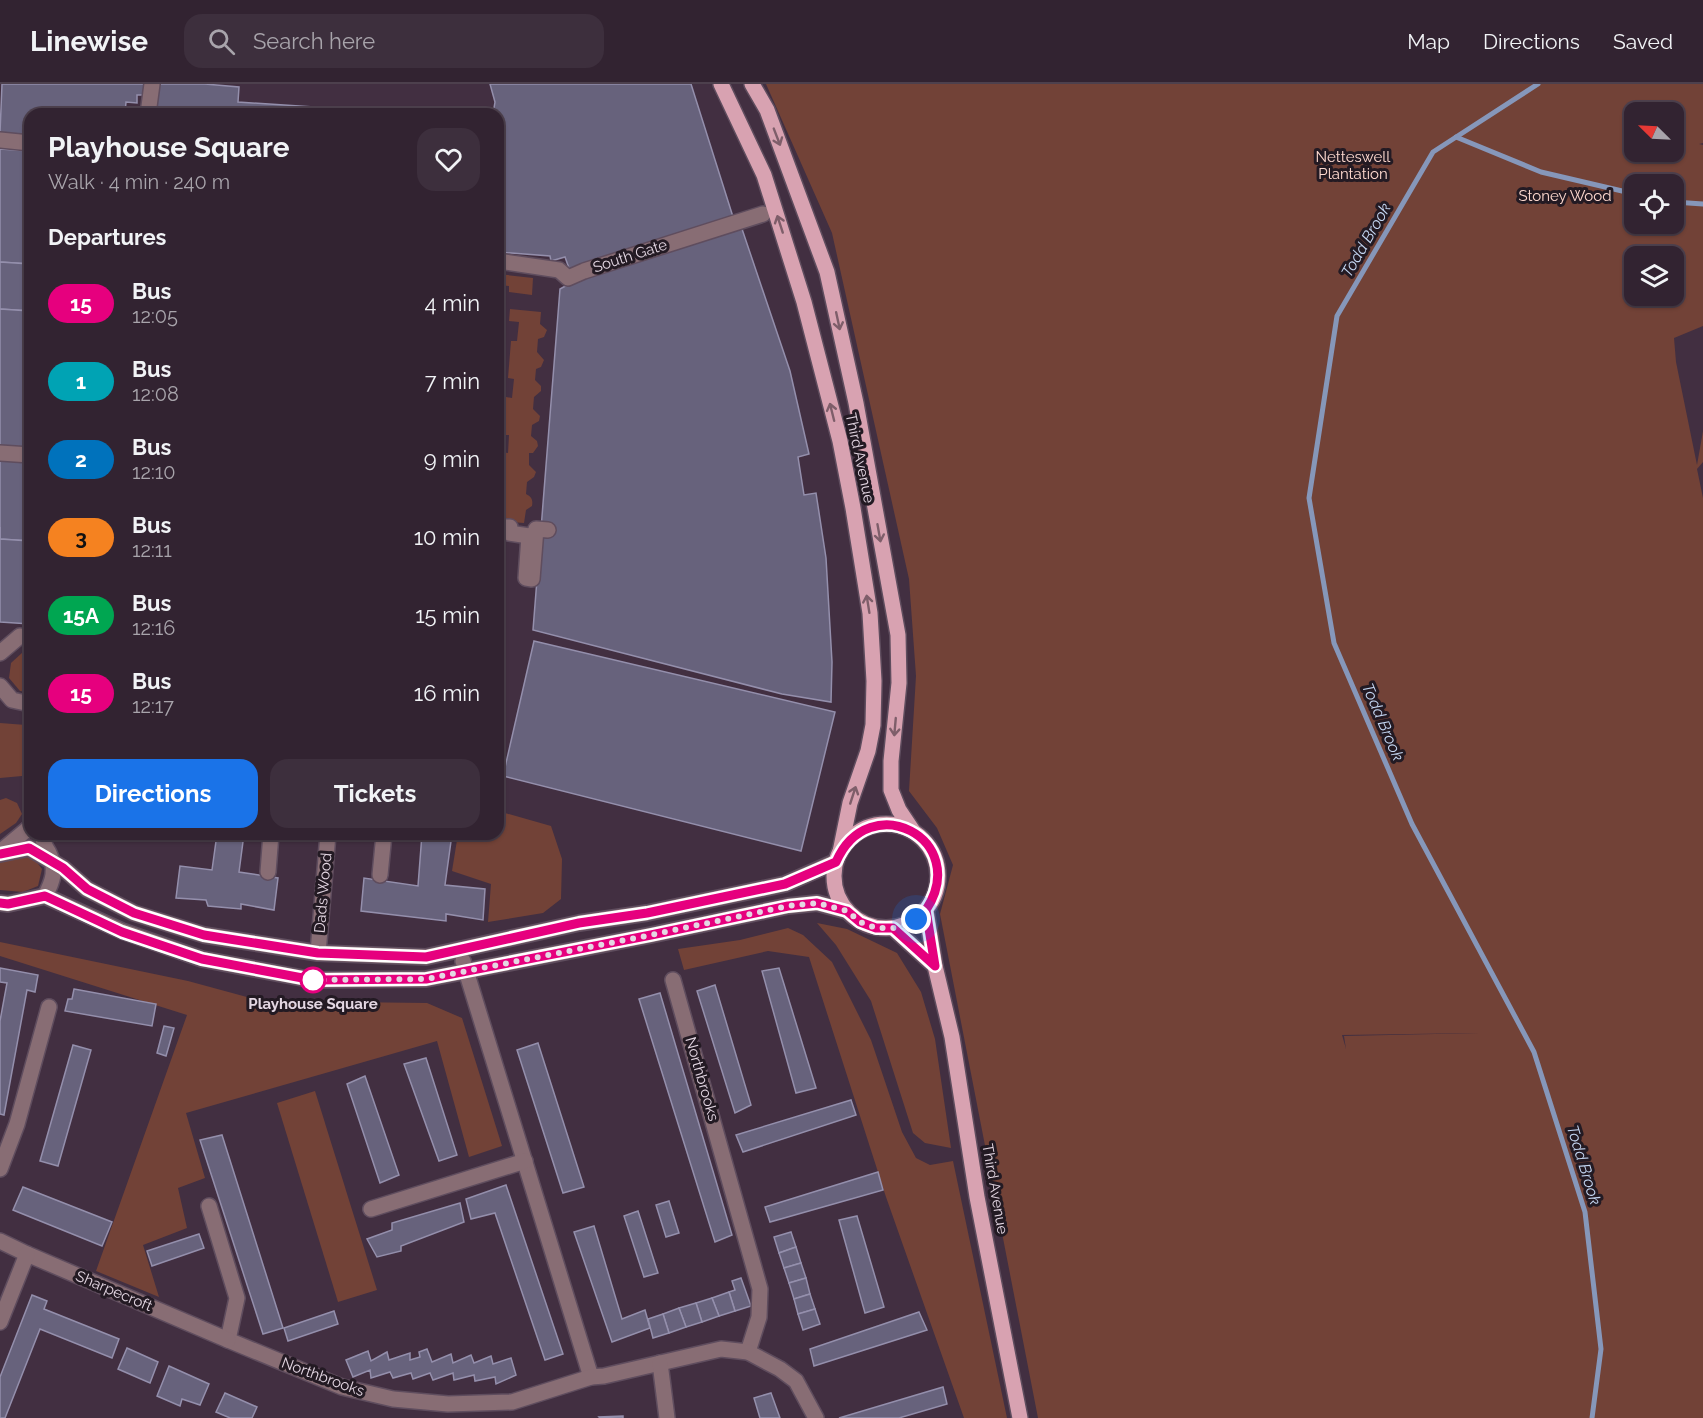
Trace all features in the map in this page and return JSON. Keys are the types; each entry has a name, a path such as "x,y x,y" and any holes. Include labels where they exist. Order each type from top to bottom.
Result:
{"main road":[{"name":"Third Avenue","path":"721,84 764,175 804,302 840,441 870,613 874,681 873,725 868,751 850,803 838,857"},
{"name":"Third Avenue","path":"752,84 766,110 827,272 853,392 898,635 899,683 891,762 891,790 899,810 913,831"},
{"path":"880,824 897,825 913,831 929,847 938,868 938,883 934,897 926,910 911,922 893,928 876,928 860,922 847,911 839,899 834,884 838,857 850,839 864,829 880,824"},
{"name":"Third Avenue","path":"926,910 935,966 952,1037 977,1197 1020,1418"},
{"path":"893,928 935,966"}],"street":[{"path":"149,108 152,84"},
{"path":"0,140 24,142"},
{"name":"South Gate","path":"504,262 560,270 568,278 763,214"},
{"path":"0,453 24,455"},
{"path":"504,526 510,527 509,533 529,536 526,578 532,579 536,529 548,530"},
{"path":"3,646 20,636 24,637"},
{"path":"0,686 12,700 24,703"},
{"path":"0,853 24,832"},
{"path":"42,840 54,863 53,880 45,896"},
{"path":"268,872 271,840"},
{"name":"Dads Wood","path":"318,953 327,840"},
{"path":"380,875 383,840"},
{"path":"0,853 29,848 63,868 87,889 134,913 204,935 318,953 426,957 579,923 647,913 785,884 838,857"},
{"path":"0,903 8,904 45,896 122,932 202,959 313,980 426,979 788,906 817,903 847,911"},
{"path":"461,950 465,971 591,1377"},
{"name":"Northbrooks","path":"673,980 760,1289 759,1317 748,1352"},
{"path":"0,1169 17,1124 49,1007"},
{"path":"371,1209 525,1161"},
{"path":"209,1206 237,1298 228,1340"},
{"name":"Sharpecroft","path":"0,1241 228,1340"},
{"path":"0,1322 27,1254"},
{"name":"Northbrooks","path":"228,1340 342,1387 393,1399 448,1404 512,1402 591,1377 721,1349 748,1352 780,1369 796,1381 816,1418"},
{"path":"660,1363 667,1418"}],"green space":[{"path":"766,84 1703,84 1703,143 1699,144 1703,145 1703,326 1674,338 1676,362 1697,465 1703,431 1703,462 1697,469 1703,498 1703,1418 1038,1418 940,914 953,865 937,828 909,791 916,676 909,579 832,233","holes":["1479,1033 1344,1036 1346,1049 1342,1035"]},
{"path":"504,275 533,278 532,295 509,292 509,286 504,286"},
{"path":"510,309 541,312 540,324 547,330 544,337 538,339 537,352 544,360 541,367 536,369 535,380 541,386 541,391 534,397 533,409 540,416 539,421 532,425 531,436 537,441 538,446 533,453 529,453 529,465 536,472 534,477 527,482 526,494 532,500 532,506 526,510 524,523 504,521 504,452 508,453 509,435 504,435 504,422 506,397 512,398 514,379 508,378 511,341 517,341 519,322 509,321"},
{"path":"24,652 24,691 20,691 9,678 11,663"},
{"path":"0,723 24,725 24,775 0,778"},
{"path":"6,798 17,803 22,814 16,823 0,834 0,800"},
{"path":"504,813 551,826 562,859 561,899 543,913 488,922 491,884 452,871 457,840 504,840"},
{"path":"16,855 33,857 42,869 38,886 23,892 0,890 0,863"},
{"path":"817,923 847,929 897,953 921,992 935,1039 951,1148 925,1143 913,1133 871,1001 836,945"},
{"path":"788,928 803,935 832,962 871,1040 902,1132 916,1158 930,1165 953,1161 1007,1418 964,1418 886,1197 809,957 768,951 684,970 678,949 740,940"},
{"path":"0,942 188,981 262,1001 427,1003 462,1018 502,1146 469,1157 437,1041 186,1113 205,1178 178,1188 187,1228 143,1245 159,1297 96,1271 187,1015 0,956"},
{"path":"315,1091 377,1290 338,1302 277,1103"}],"building":[{"path":"2,84 146,84 145,95 137,95 137,103 126,102 126,108 24,108 24,135 0,133"},
{"path":"158,84 205,84 239,87 238,102 329,108 156,108"},
{"path":"490,84 691,84 734,220 570,271 565,257 551,261 550,256 504,252 504,108 494,108 495,102"},
{"path":"0,149 24,151 24,264 0,262"},
{"path":"740,223 790,371 809,454 798,457 804,495 816,493 826,558 832,662 831,702 782,694 533,630 560,289 598,268"},
{"path":"0,262 24,264 24,311 0,309"},
{"path":"0,309 24,311 24,450 0,448"},
{"path":"0,448 24,450 24,541 0,539"},
{"path":"0,539 24,541 24,624 0,622"},
{"path":"534,641 835,712 801,851 504,776"},
{"path":"216,840 243,840 239,872 278,878 274,910 241,904 241,909 208,906 206,900 176,898 180,866 212,870"},
{"path":"422,840 451,840 445,885 485,889 483,920 446,914 446,921 361,911 364,878 418,886"},
{"path":"0,968 38,975 35,992 27,990 4,1115 0,1114 0,1021 7,983 0,982"},
{"path":"779,968 816,1088 796,1093 762,971"},
{"path":"715,985 751,1105 735,1113 697,991"},
{"path":"74,989 156,1004 152,1026 65,1011 68,999 72,999"},
{"path":"660,993 732,1235 715,1242 639,999"},
{"path":"164,1026 174,1028 166,1056 157,1053"},
{"path":"538,1043 584,1187 563,1193 517,1050"},
{"path":"73,1045 91,1050 58,1166 40,1161"},
{"path":"426,1058 457,1155 439,1161 404,1064"},
{"path":"365,1076 399,1175 380,1183 347,1084"},
{"path":"851,1100 856,1115 743,1152 736,1135"},
{"path":"222,1135 283,1328 263,1334 200,1140"},
{"path":"878,1172 883,1190 770,1222 765,1207"},
{"path":"506,1185 563,1354 545,1360 495,1213 471,1219 466,1199"},
{"path":"23,1187 112,1222 102,1246 13,1210"},
{"path":"669,1201 679,1233 666,1237 656,1205"},
{"path":"460,1203 464,1222 401,1246 401,1251 377,1257 367,1239 392,1230 392,1223"},
{"path":"638,1211 658,1273 644,1277 624,1216"},
{"path":"857,1216 884,1307 865,1313 839,1220"},
{"path":"594,1226 622,1319 645,1310 650,1328 612,1342 574,1232"},
{"path":"791,1232 796,1247 779,1253 774,1237"},
{"path":"199,1234 204,1248 152,1266 147,1251"},
{"path":"796,1247 801,1263 784,1268 779,1253"},
{"path":"801,1263 806,1278 789,1283 784,1268"},
{"path":"741,1278 751,1306 735,1311 729,1292 735,1290 732,1281"},
{"path":"806,1278 810,1294 794,1299 789,1283"},
{"path":"729,1292 735,1311 719,1316 712,1298"},
{"path":"810,1294 815,1309 798,1314 794,1299"},
{"path":"32,1295 47,1301 44,1309 119,1339 112,1358 40,1329 5,1418 0,1418 0,1377"},
{"path":"712,1298 719,1316 702,1322 696,1303"},
{"path":"696,1303 702,1322 686,1327 679,1308"},
{"path":"679,1308 686,1327 669,1333 663,1314"},
{"path":"815,1309 820,1324 803,1330 798,1314"},
{"path":"334,1311 338,1324 288,1341 284,1328"},
{"path":"919,1312 927,1330 814,1366 810,1349"},
{"path":"663,1314 669,1333 653,1338 648,1319"},
{"path":"127,1348 158,1362 150,1383 118,1369"},
{"path":"427,1349 432,1362 451,1354 453,1363 471,1355 474,1363 491,1356 493,1364 511,1358 516,1375 496,1384 495,1377 475,1381 474,1375 454,1380 453,1373 433,1380 430,1373 413,1379 411,1373 393,1378 390,1372 371,1378 370,1370 353,1377 346,1360 368,1351 371,1361 387,1352 389,1360 410,1353 410,1360 420,1357 419,1352"},
{"path":"169,1366 209,1384 200,1405 182,1399 180,1406 157,1396"},
{"path":"943,1387 947,1404 899,1418 839,1418"},
{"path":"225,1393 257,1407 252,1418 230,1418 216,1412"},
{"path":"771,1393 780,1418 760,1418 754,1398"},
{"path":"623,1416 623,1418 599,1417"}],"waterway":[{"name":"Todd Brook","path":"1538,84 1433,152 1337,316 1309,498 1334,643 1412,824 1534,1052 1585,1212 1601,1349 1592,1418"},
{"path":"1456,137 1541,172 1624,191"},
{"path":"1684,203 1703,204"}],"bus line":[{"name":"15","path":"0,854 29,848 63,868 87,889 134,913 204,935 318,953 426,957 579,923 647,913 785,884 836,862 850,839 864,829 880,824 897,825 913,831 925,841 938,868 938,883 934,897 926,910 935,966 893,928 876,928 860,922 847,911 817,903 788,906 426,979 313,980 202,959 122,932 45,896 8,904 0,903"}],"place":[{"name":"Playhouse Square","path":"313,980"}],"route":[{"path":"313,980 426,979 788,906 817,903 847,911 860,922 876,928 893,928 916,919"}],"park label":[{"name":"Netteswell Plantation","path":"1353,166"},
{"name":"Stoney Wood","path":"1565,196"}]}
